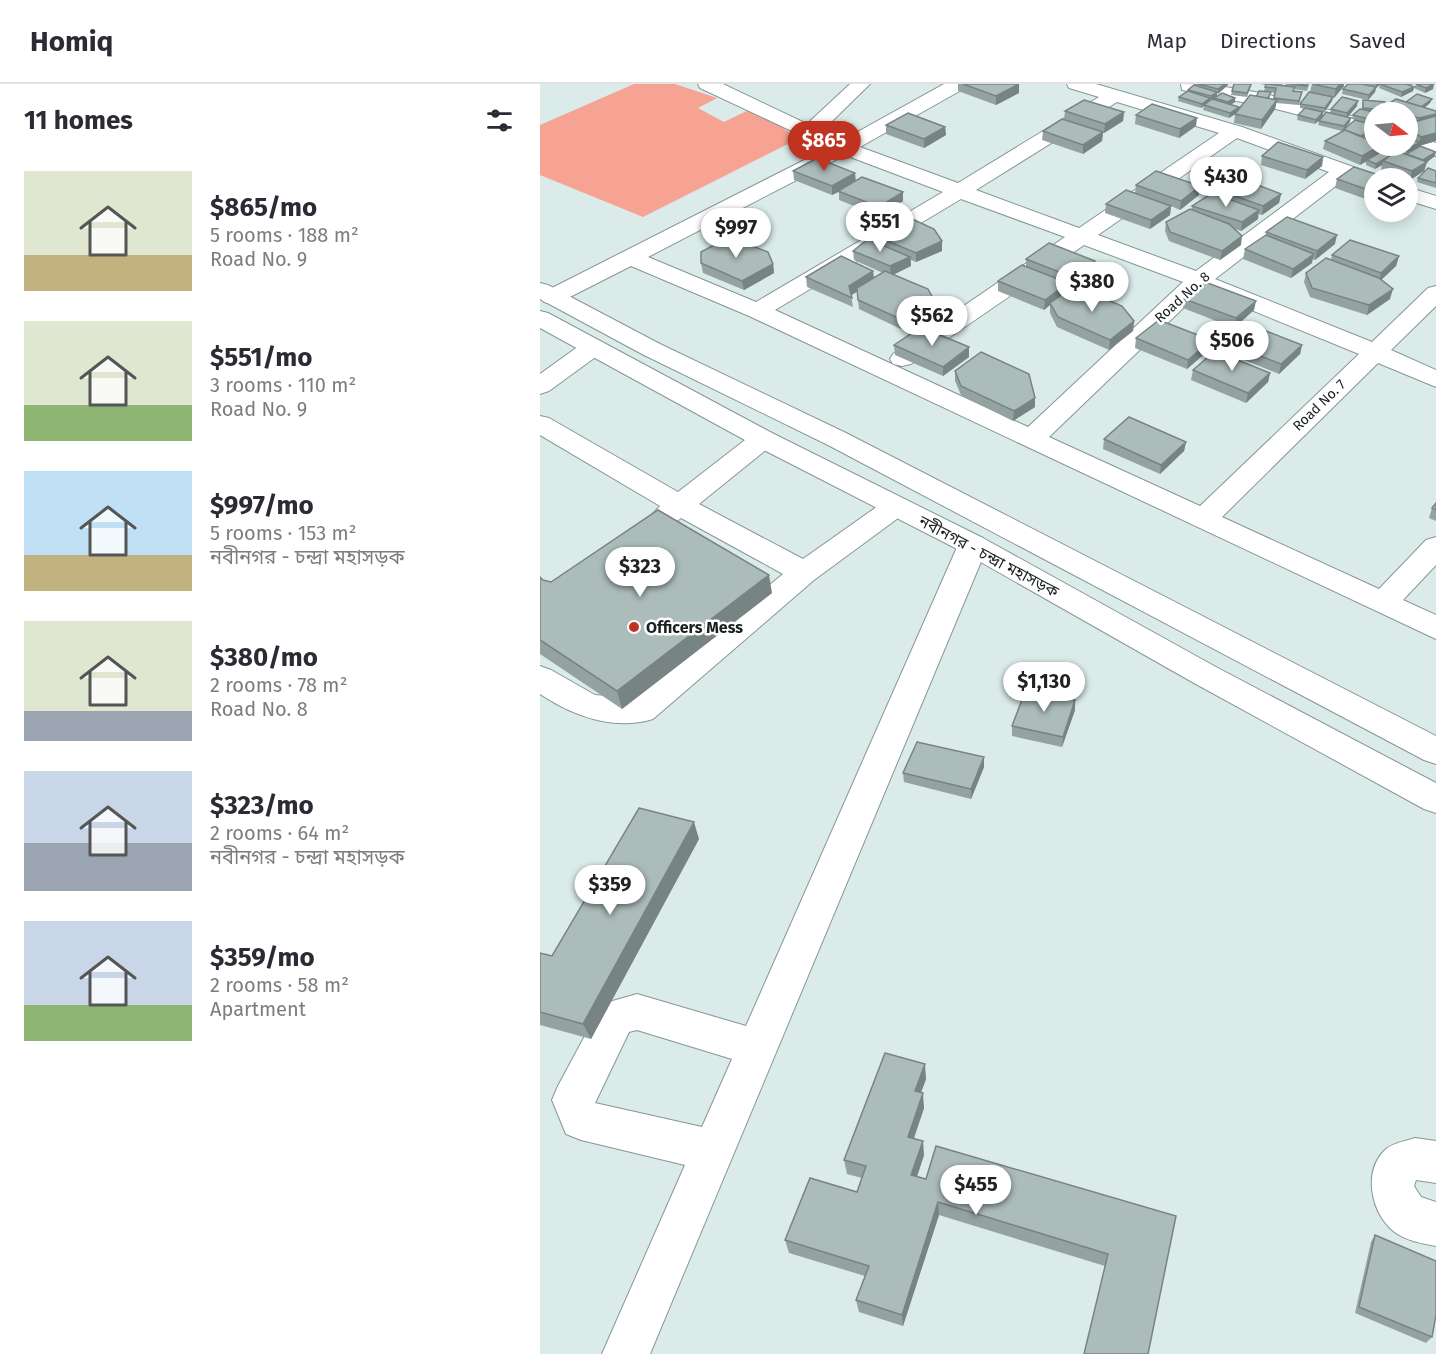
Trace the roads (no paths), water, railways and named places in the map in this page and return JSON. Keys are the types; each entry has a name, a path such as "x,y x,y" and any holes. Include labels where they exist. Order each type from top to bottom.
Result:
{"main road":[{"path":"709,84 809,133 1199,280 1374,351 1436,379"},
{"path":"809,133 861,84"},
{"path":"544,302 845,147 958,84"},
{"path":"1076,84 1235,131 1364,177"},
{"path":"1153,106 1190,85 1273,102 1364,125"},
{"path":"757,311 1114,96"},
{"path":"885,370 1235,131"},
{"path":"1418,144 1436,150"},
{"name":"Road No. 8","path":"1031,439 1199,280 1344,170"},
{"path":"1418,197 1436,203"},
{"path":"630,257 757,311 1436,628"},
{"name":"Road No. 7","path":"1203,519 1436,293"},
{"name":"নবীনগর - চন্দ্রা মহাসড়ক","path":"544,302 592,348 763,439 973,545 1205,675 1436,798"},
{"name":"নবীনগর - চন্দ্রা মহাসড়ক","path":"544,302 651,349 837,439 1436,751"},
{"path":"540,386 592,348"},
{"path":"540,424 681,506 804,573"},
{"path":"644,532 681,506 763,439"},
{"path":"540,678 573,701 611,712 641,710 804,573 895,507"},
{"path":"626,1354 973,545"},
{"path":"1383,603 1436,547"},
{"path":"714,1151 581,1120 573,1100 616,1017 637,1012 758,1048"},
{"path":"1435,1157 1410,1158 1400,1164 1393,1173 1391,1186 1395,1199 1403,1210 1414,1219 1436,1224"}],"place":[{"name":"Officers Mess","path":"634,627"}]}
